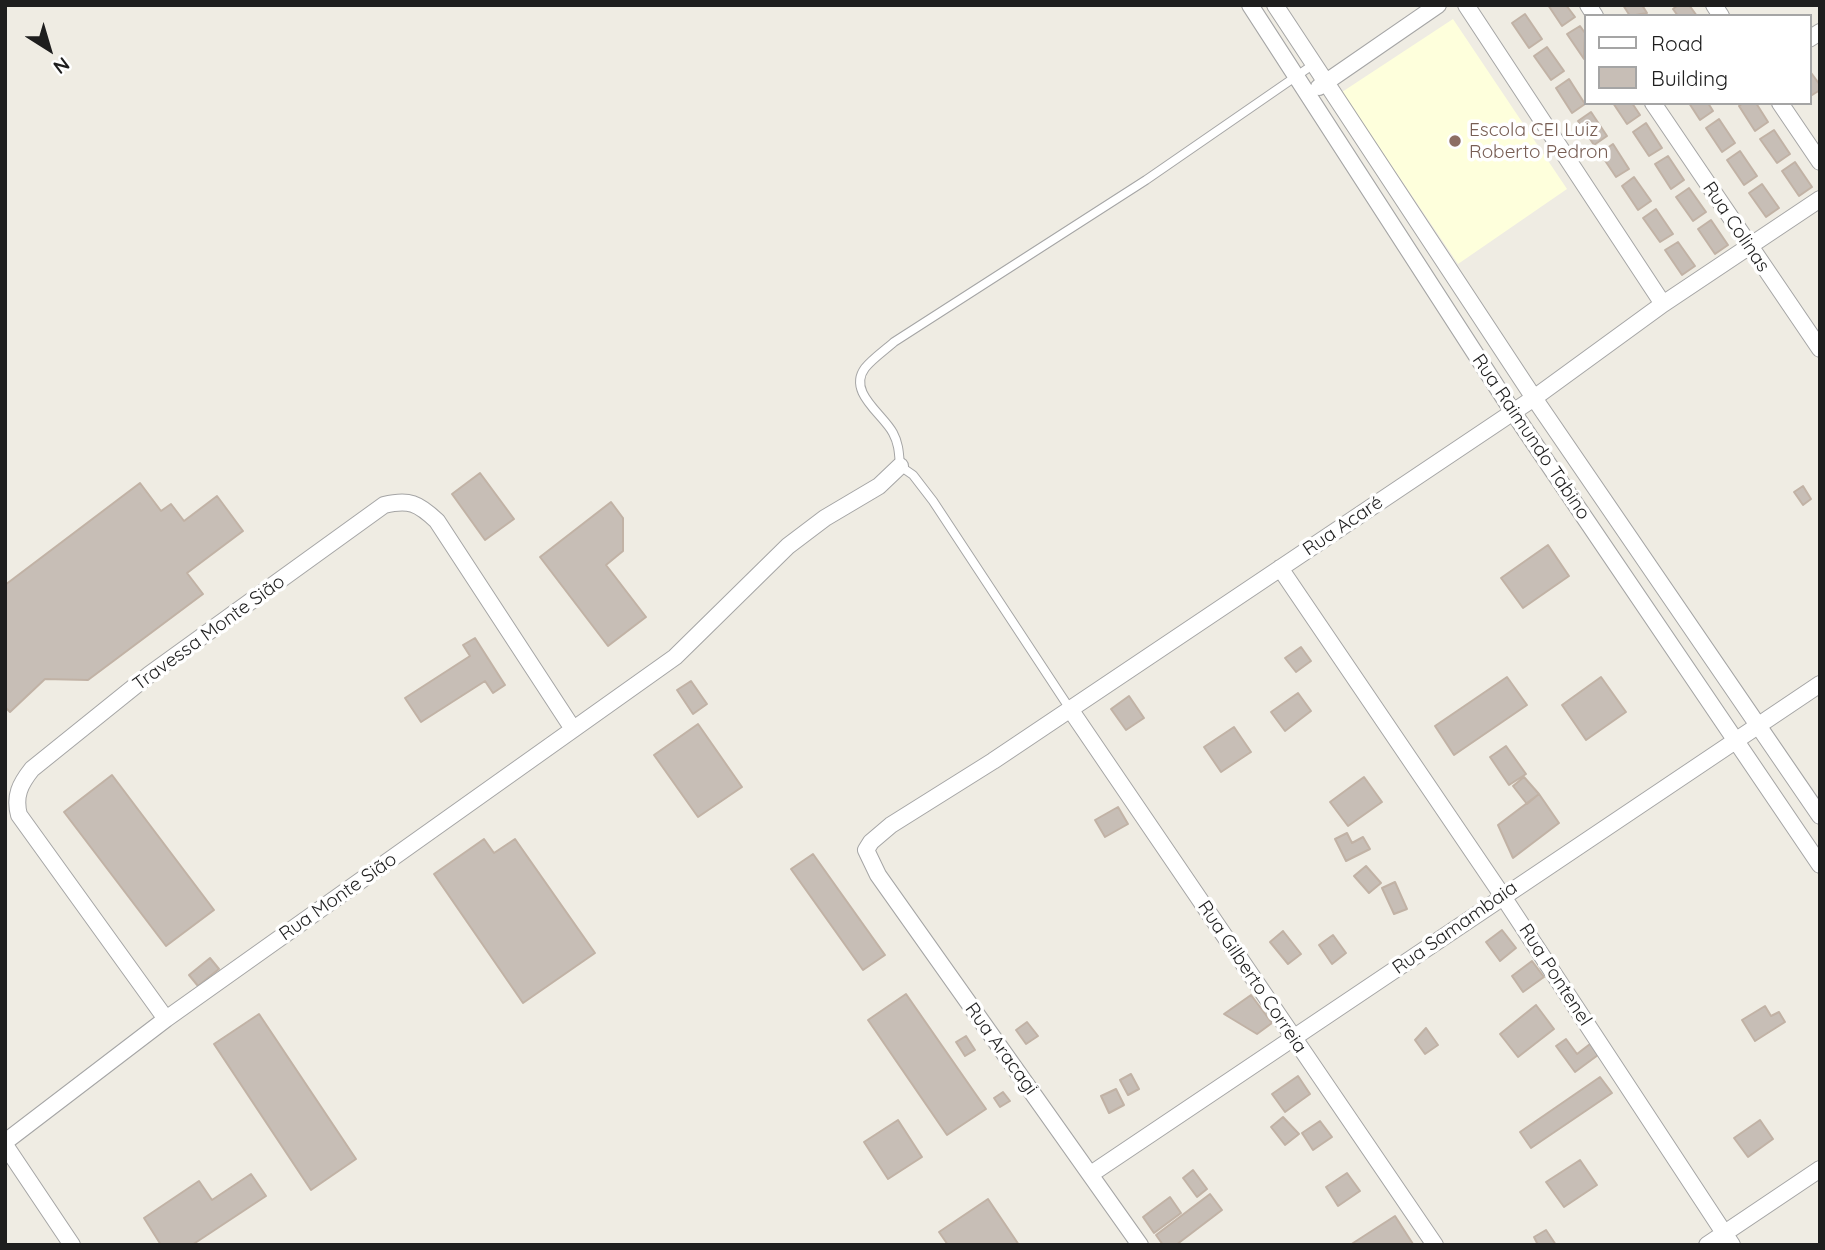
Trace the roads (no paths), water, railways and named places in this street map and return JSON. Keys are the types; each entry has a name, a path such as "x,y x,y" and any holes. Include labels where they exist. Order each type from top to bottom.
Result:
{"street":[{"name":"Rua Raimundo Tabino","path":"1250,5 1513,412 1820,865"},
{"name":"Rua Raimundo Tabino","path":"1275,5 1534,398 1820,816"},
{"path":"1308,94 1438,5"},
{"path":"1466,5 1663,304"},
{"name":"Rua Colinas","path":"1654,105 1820,349"},
{"path":"1781,105 1820,162"},
{"name":"Rua Acaré","path":"866,850 871,842 891,825 1070,709 1534,398 1663,304 1820,199"},
{"name":"Rua Monte Sião","path":"5,1144 166,1019 675,657 788,546 825,518 879,486 900,466"},
{"name":"Travessa Monte Sião","path":"166,1019 19,815 16,802 21,784 32,769 150,674 384,505 408,500 420,505 437,521 573,729"},
{"name":"Rua Pontenel","path":"1280,568 1502,895 1728,1239"},
{"name":"Rua Samambaia","path":"1091,1174 1294,1040 1502,895 1734,739 1820,684"},
{"name":"Rua Gilberto Correia","path":"1070,709 1435,1245"},
{"path":"1774,797 1796,780"},
{"name":"Rua Aracagi","path":"866,850 878,875 1140,1245"},
{"path":"5,1144 72,1245"},
{"path":"1707,1245 1728,1239 1820,1170"}],"lane":[{"path":"1070,709 933,501 913,475 900,466 898,444 892,432 861,393 859,382 864,369 894,342 1146,180 1314,64"}],"place":[{"name":"Escola CEI Luiz Roberto Pedron","path":"1455,141"}]}
